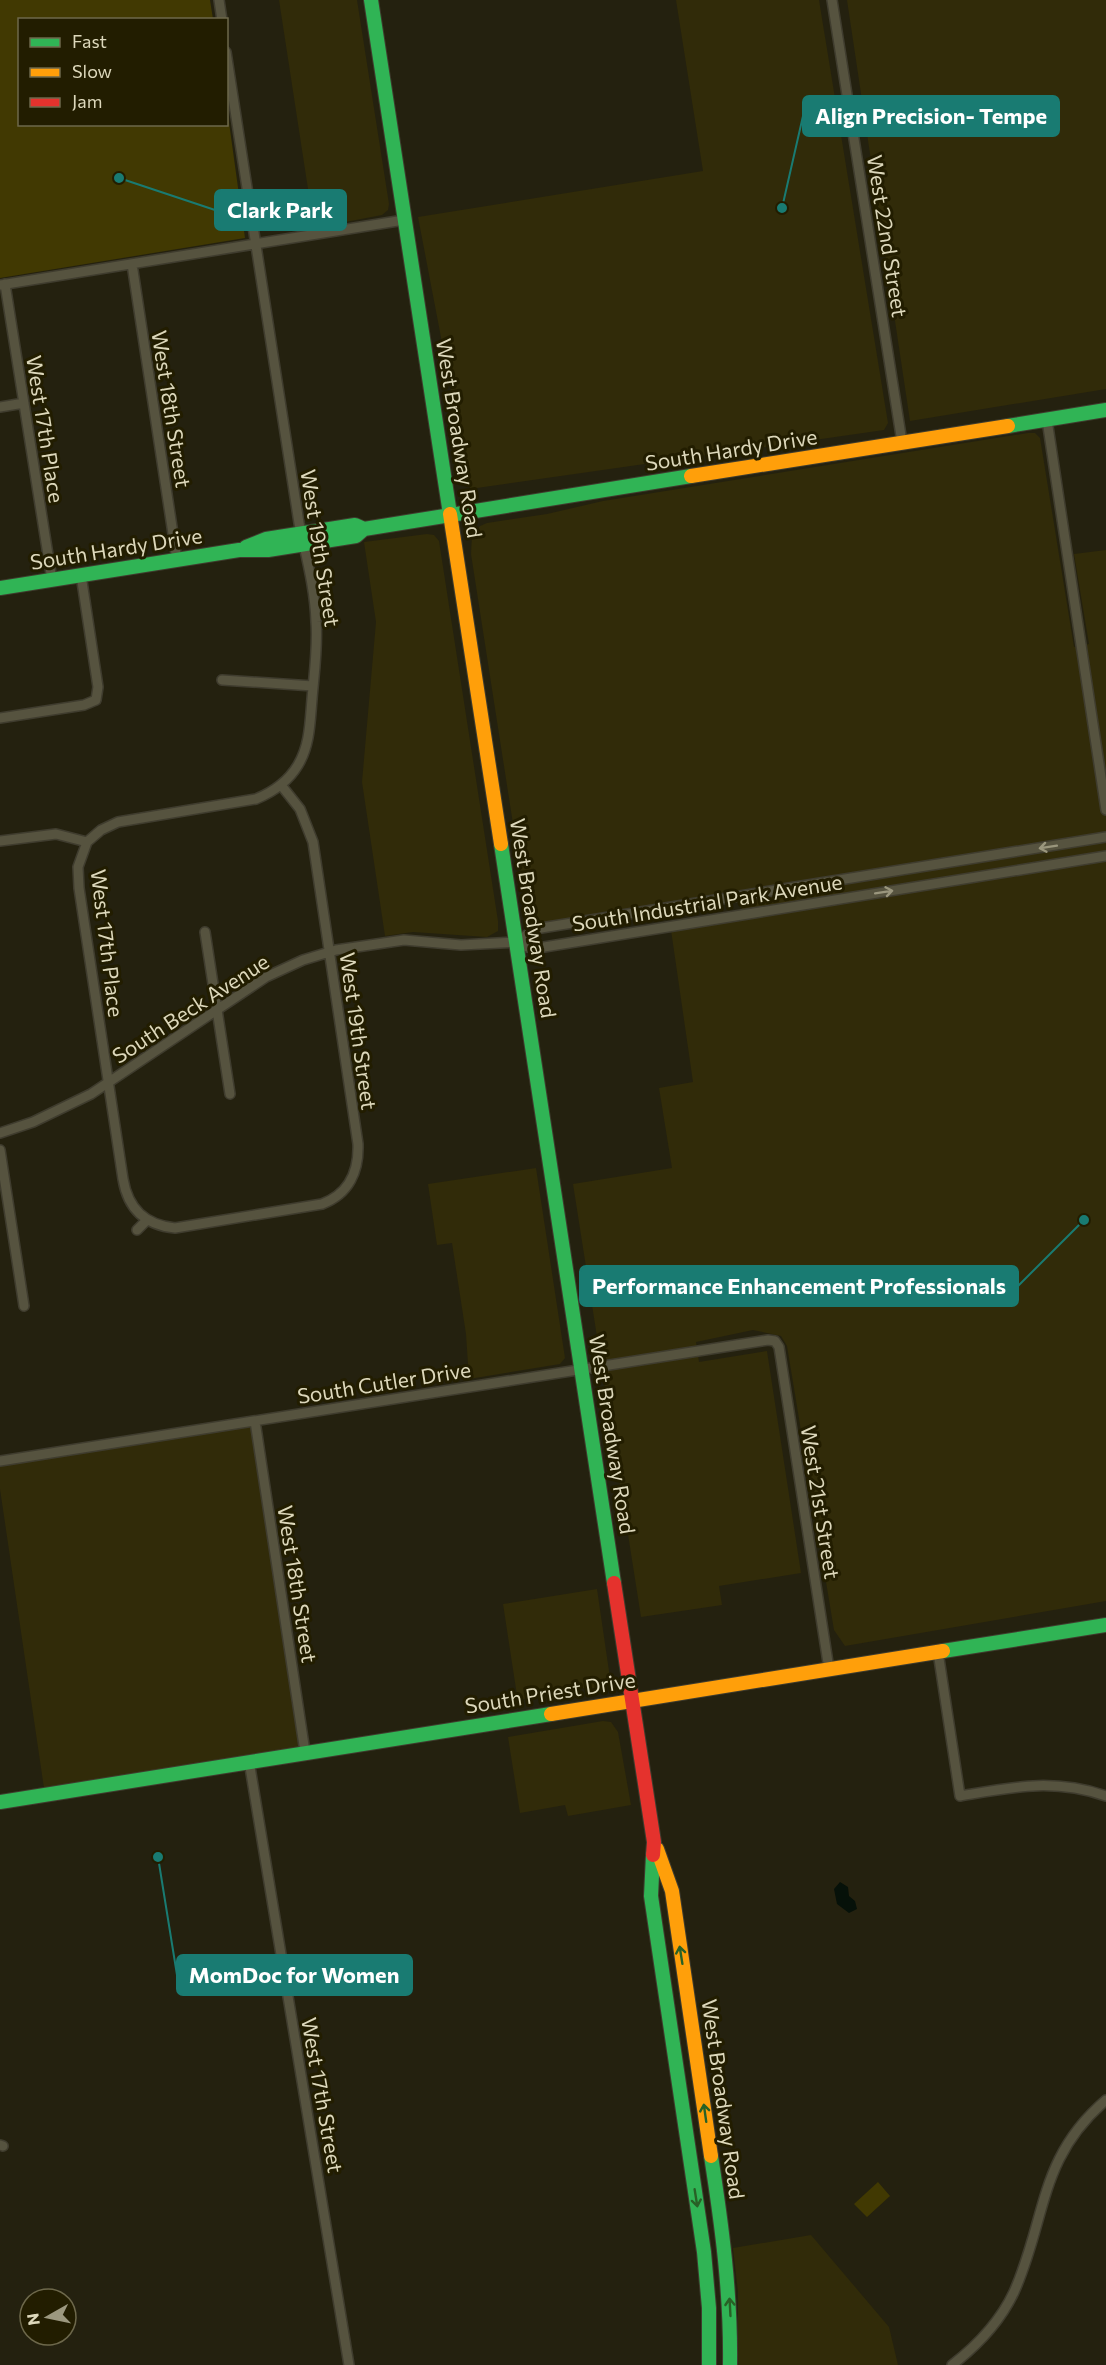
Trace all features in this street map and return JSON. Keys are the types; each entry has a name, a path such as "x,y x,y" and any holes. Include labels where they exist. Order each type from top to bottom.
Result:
{"main road":[{"name":"West Broadway Road","path":"371,0 654,1842 672,1891 723,2230 730,2297 730,2365"},
{"name":"South Hardy Drive","path":"0,588 239,550 266,539 303,539 355,525 363,529 451,516 1106,410"},
{"name":"South Priest Drive","path":"0,1802 1106,1625"},
{"name":"West Broadway Road","path":"654,1842 651,1896 705,2262 709,2308 709,2365"}],"street":[{"path":"219,0 222,18"},
{"name":"West 22nd Street","path":"832,0 902,442"},
{"name":"West 19th Street","path":"228,65 316,623 313,686 306,746 294,771 281,785 300,809 311,833 358,1144 357,1167 348,1185"},
{"path":"2,284 405,219"},
{"name":"West 18th Street","path":"132,264 177,560"},
{"name":"West 17th Place","path":"2,284 24,403 52,580"},
{"path":"0,407 24,403"},
{"path":"1047,420 1106,810"},
{"path":"0,718 84,705 96,700 98,687 81,575"},
{"path":"222,680 313,686"},
{"path":"0,842 56,834 87,842 101,830 118,822 248,801 264,796 281,785"},
{"name":"South Industrial Park Avenue","path":"516,942 535,929 1106,837"},
{"name":"West 17th Place","path":"87,842 80,858 78,878 108,1083 125,1188 133,1207 146,1221"},
{"name":"South Industrial Park Avenue","path":"516,942 527,947 538,948 1106,856"},
{"path":"205,932 230,1094"},
{"name":"South Beck Avenue","path":"0,1133 54,1113 108,1083 273,973 329,952 404,940 461,945 516,942"},
{"path":"0,1150 24,1306"},
{"path":"137,1230 146,1221 165,1227 185,1227 329,1201 348,1185 358,1192"},
{"name":"South Cutler Drive","path":"0,1461 582,1368 768,1340 775,1341"},
{"name":"West 21st Street","path":"775,1341 779,1347 829,1669"},
{"name":"West 18th Street","path":"255,1421 305,1752"},
{"path":"938,1652 960,1796 1048,1784 1076,1787 1106,1796"},
{"name":"West 17th Street","path":"249,1761 294,2037 313,2135 349,2365"},
{"path":"952,2365 987,2334 1008,2304 1021,2274 1054,2166 1078,2128 1106,2100"}],"shaded area":[{"path":"0,0 210,0 213,18 18,18 18,126 228,126 228,115 245,238 0,278"},
{"path":"279,0 357,0 389,204 388,210 382,215 314,228"},
{"path":"676,0 819,0 888,423 884,430 470,489 418,217 703,171"},
{"path":"847,0 1106,0 1106,389 910,421"},
{"path":"1035,433 1040,438 1074,647 1089,644 1074,554 1106,550 1106,1601 845,1646 834,1630 787,1346 781,1336 753,1330 696,1342 699,1362 767,1351 801,1573 719,1586 722,1605 641,1617 573,1184 672,1168 659,1088 693,1082 671,930 744,918 738,892 542,924 535,923 527,914 471,554 472,535 480,526 487,523 547,514 603,501"},
{"path":"434,535 439,541 498,921 498,931 487,937 413,932 385,936 362,782 376,622 364,542"},
{"path":"536,1168 565,1358 560,1364 469,1379 466,1334 452,1243 437,1245 428,1184"},
{"path":"255,1421 305,1752 45,1795 0,1489 0,1461"},
{"path":"597,1589 609,1682 601,1688 564,1688 539,1692 518,1702 503,1604"},
{"path":"603,1721 611,1722 618,1732 631,1805 568,1816 565,1805 520,1813 508,1737"},
{"path":"840,1882 848,1887 849,1896 855,1901 857,1909 849,1913 837,1904 834,1889"},
{"path":"878,2182 890,2196 867,2217 854,2204"},
{"path":"811,2235 889,2327 898,2365 738,2365 738,2292 733,2248"}],"traffic: fast":[{"path":"371,0 450,514"},
{"path":"1008,426 1106,410"},
{"path":"0,588 239,550 268,550 356,536 364,529 691,476"},
{"path":"246,547 266,539 355,525 364,529"},
{"path":"501,844 614,1583"},
{"path":"943,1651 1106,1625"},
{"path":"0,1802 551,1714"},
{"path":"653,1855 651,1896 704,2252 709,2308 709,2365"},
{"path":"711,2156 725,2260 730,2365"}],"traffic: slow":[{"path":"691,476 1008,426"},
{"path":"450,514 501,844"},
{"path":"551,1714 943,1651"},
{"path":"657,1849 672,1891 711,2156"}],"traffic: jam":[{"path":"614,1583 654,1842 653,1855"}],"place":[{"name":"Clark Park","path":"119,178"},
{"name":"Align Precision- Tempe","path":"782,208"},
{"name":"Performance Enhancement Professionals","path":"1084,1220"},
{"name":"MomDoc for Women","path":"158,1857"}]}
